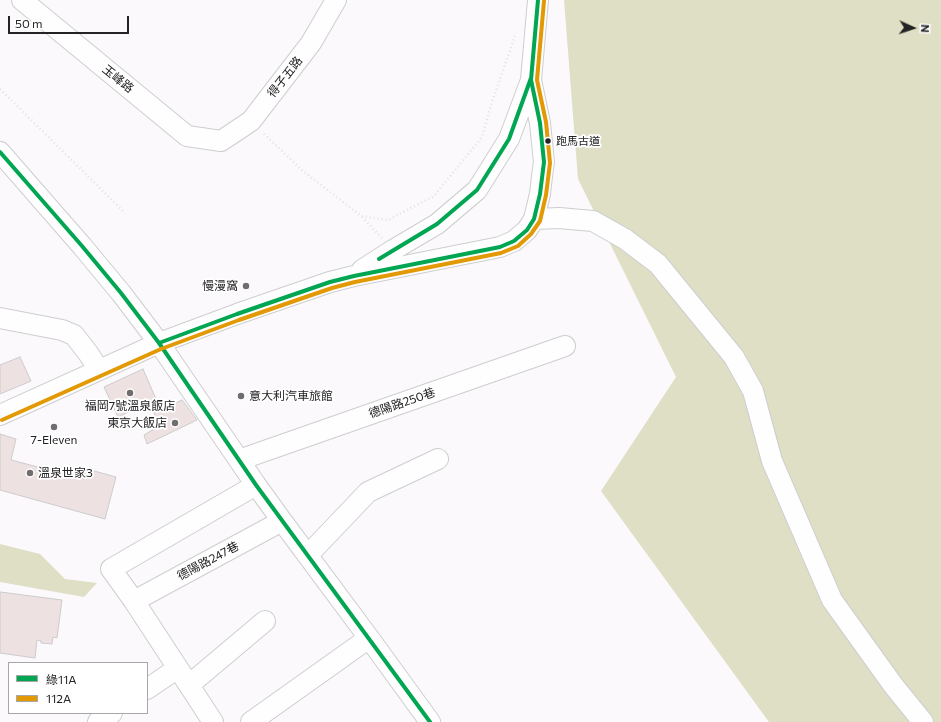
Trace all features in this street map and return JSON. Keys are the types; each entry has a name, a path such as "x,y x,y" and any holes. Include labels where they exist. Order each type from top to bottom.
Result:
{"street":[{"name":"玉峰路","path":"22,0 187,136 221,142"},
{"name":"得子五路","path":"221,142 250,121 311,44 336,0"},
{"path":"354,276 393,250 437,224 476,190 510,139 531,80 538,0"},
{"path":"0,414 159,343 330,282 500,247 514,241 527,230 534,219 540,194 544,162 540,123 531,80"},
{"path":"0,152 82,246 121,293 159,343 256,485 370,638 430,722"},
{"path":"534,219 559,218 593,221 625,239 658,264 734,356 753,391 772,461 832,600 892,685 923,722"},
{"path":"0,318 62,330 74,335 99,370"},
{"name":"德陽路250巷","path":"239,460 565,346"},
{"path":"308,555 368,492 438,459"},
{"path":"213,722 134,601 111,569 256,485"},
{"name":"德陽路247巷","path":"134,601 282,521"},
{"path":"189,685 265,621"},
{"path":"251,722 370,638"},
{"path":"148,688 178,668"},
{"path":"98,722 110,714"}],"path":[{"path":"361,216 388,220 434,196 482,137 492,102 516,34"},
{"path":"0,89 125,213"},
{"path":"250,121 303,171 361,216 393,250"}],"green space":[{"path":"564,0 941,0 941,722 769,722 601,491 676,377 578,179"},
{"path":"0,544 40,554 65,579 97,583 84,597 0,582"}],"building":[{"path":"20,357 31,381 0,394 0,365"},
{"name":"福岡7號溫泉飯店","path":"143,369 156,399 118,417 104,387"},
{"name":"東京大飯店","path":"182,400 197,420 147,444 144,435 159,426 154,413"},
{"name":"溫泉世家3","path":"0,434 16,439 11,460 84,479 87,469 116,477 105,519 0,490"},
{"path":"0,592 62,600 57,638 53,637 52,644 41,643 41,641 37,640 35,658 0,653"}],"transit line":[{"name":"綠11A","path":"159,343 330,282 500,247 514,241 527,230 534,219 540,194 544,162 540,123 531,80 538,0"},
{"name":"112A","path":"2,420 161,349 332,288 355,282 501,253 518,246 531,234 540,221 546,195 550,163 546,122 537,80 544,1"},
{"name":"綠11A","path":"379,259 437,224 477,190 509,139 531,78"},
{"name":"綠11A","path":"0,152 82,246 121,293 159,343 256,485 430,722"}],"place":[{"name":"跑馬古道","path":"548,141"},
{"name":"慢漫窩","path":"246,286"},
{"name":"福岡7號溫泉飯店","path":"130,393"},
{"name":"意大利汽車旅館","path":"241,396"},
{"name":"東京大飯店","path":"175,423"},
{"name":"7-Eleven","path":"54,427"},
{"name":"溫泉世家3","path":"30,473"}]}
